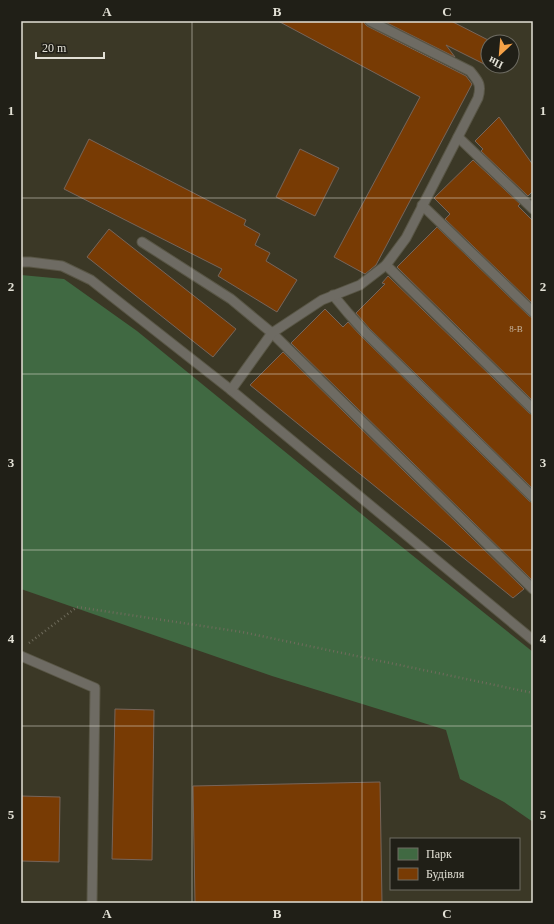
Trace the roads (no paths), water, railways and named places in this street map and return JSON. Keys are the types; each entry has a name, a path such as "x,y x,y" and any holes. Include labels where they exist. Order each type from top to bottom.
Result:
{"lane":[{"path":"231,390 272,333 322,300 360,285 386,265 406,238 478,98 480,89 477,80 470,71 370,21"},
{"path":"458,137 533,209"},
{"path":"422,205 533,312"},
{"path":"142,242 231,299 272,333 533,589"},
{"path":"21,262 62,266 91,280 231,390 533,640"},
{"path":"386,265 533,409"},
{"path":"333,296 365,332 533,497"},
{"path":"21,656 94,688 92,903"}]}
